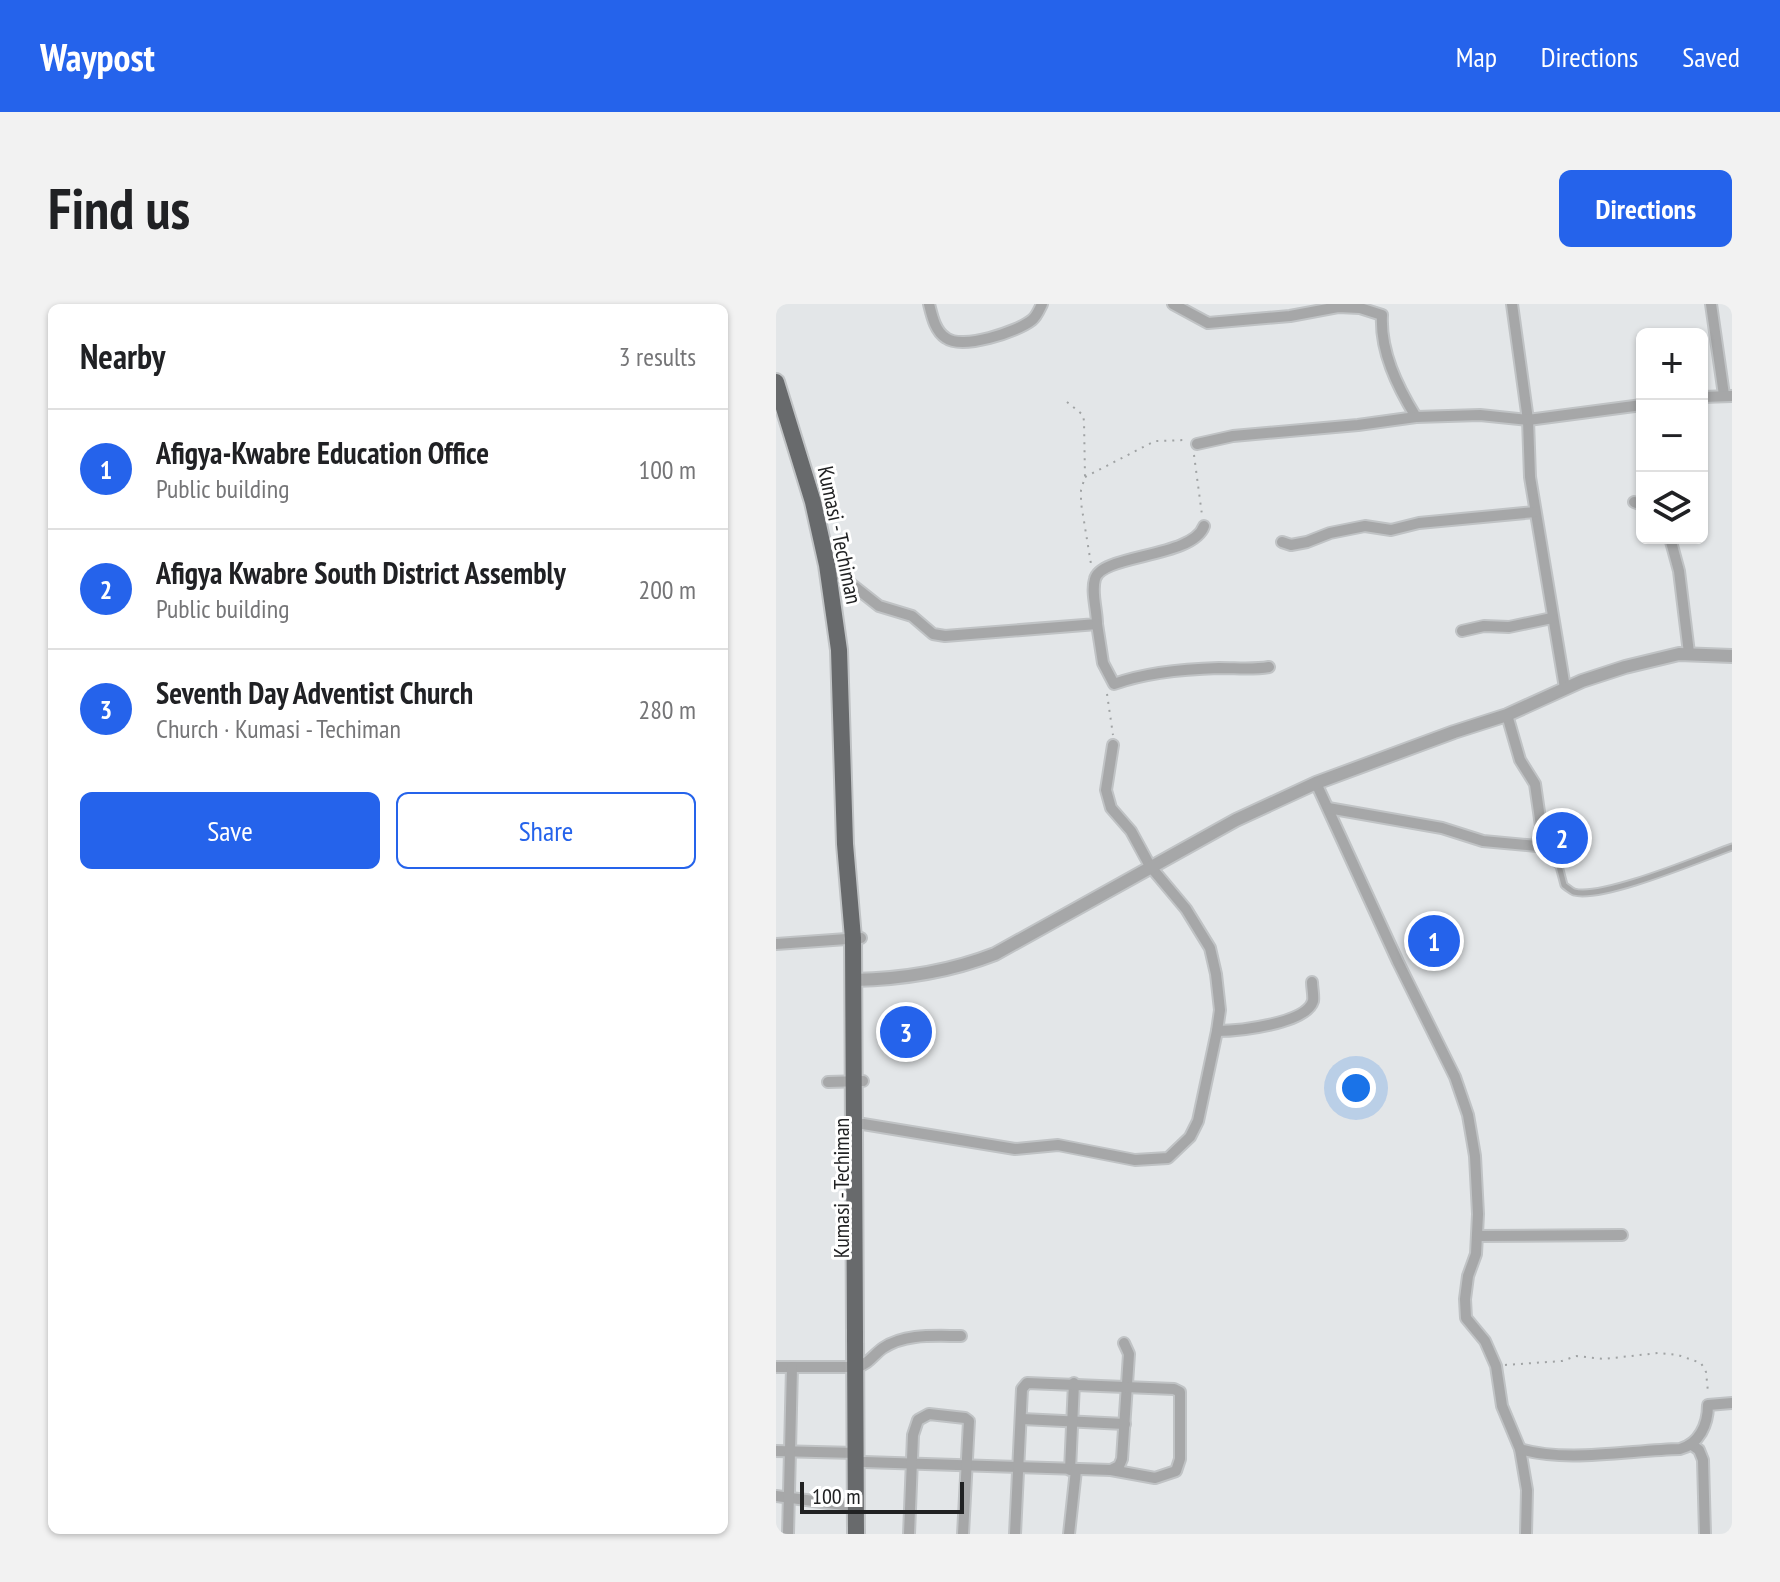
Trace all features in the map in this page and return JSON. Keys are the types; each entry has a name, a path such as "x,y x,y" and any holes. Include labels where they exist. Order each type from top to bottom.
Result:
{"highway":[{"name":"Kumasi - Techiman","path":"776,382 803,464 827,565 839,650 845,844 859,907 860,1458 863,1534"},
{"name":"Kumasi - Techiman","path":"859,1081 863,1124 860,1366"},
{"name":"Kumasi - Techiman","path":"856,1534 861,1507"}],"street":[{"path":"929,304 933,319 945,338 965,342 982,340 1022,325 1032,320 1042,304"},
{"path":"1173,304 1208,323 1219,324 1338,307 1384,309 1384,345 1390,366 1416,417"},
{"path":"1512,304 1528,420 1530,477 1565,688"},
{"path":"1708,397 1728,395 1711,304"},
{"path":"1197,444 1233,436 1416,417 1480,415 1528,420 1636,406"},
{"path":"1282,542 1291,545 1307,542 1330,533 1365,526 1391,530 1419,523 1535,512"},
{"path":"1204,526 1198,536 1185,544 1109,567 1096,575 1097,624 1103,663 1114,684 1162,673 1269,667"},
{"path":"1672,544 1679,571 1689,653"},
{"path":"827,565 879,606 912,616 933,634 945,636 1097,624"},
{"path":"1462,631 1484,626 1509,627 1552,618"},
{"path":"858,980 948,970 986,957 1264,806 1316,783 1507,715 1565,688 1650,659 1689,653 1732,656"},
{"path":"1328,808 1442,828 1483,841 1537,846 1541,826 1535,784 1520,760 1507,715"},
{"path":"863,1124 1015,1149 1058,1145 1135,1160 1168,1158 1186,1144 1194,1130 1217,1031 1219,997 1210,948 1172,890 1150,866 1131,831 1111,808 1106,790 1113,745"},
{"path":"1316,783 1455,1077 1468,1115 1475,1156 1477,1236 1476,1254 1466,1287 1466,1318 1485,1341 1496,1366 1502,1406 1520,1449 1527,1490 1526,1534"},
{"path":"776,944 857,938"},
{"path":"1217,1031 1235,1031 1293,1018 1311,1005 1312,982"},
{"path":"828,1082 859,1081"},
{"path":"1477,1236 1622,1235"},
{"path":"776,1367 860,1366 884,1347 904,1339 961,1336"},
{"path":"1111,1470 1119,1466 1122,1459 1129,1354 1124,1343"},
{"path":"788,1534 792,1367"},
{"path":"776,1451 912,1464 967,1466 1019,1468 1073,1470 1111,1470 1155,1478 1176,1471 1180,1459 1180,1392 1174,1389 1074,1383 1027,1383 1022,1389 1022,1419 1019,1468 1015,1534"},
{"path":"1069,1534 1074,1383"},
{"path":"1520,1449 1539,1455 1568,1456 1680,1449 1692,1445 1708,1416 1708,1405 1732,1403"},
{"path":"909,1534 915,1424 921,1416 929,1414 969,1421 963,1534"},
{"path":"1022,1419 1125,1424"},
{"path":"1692,1445 1699,1450 1703,1460 1705,1534"},
{"path":"776,1496 861,1507"}],"lane":[{"path":"1537,846 1559,866 1564,885 1574,892 1599,892 1664,873 1732,847"}],"path":[{"path":"1067,402 1083,415 1085,477 1081,503 1094,581"},
{"path":"1085,477 1155,441 1178,438 1197,444 1193,455 1204,526"},
{"path":"1113,745 1107,692 1114,684"},
{"path":"1496,1366 1562,1361 1576,1356 1604,1359 1658,1353 1678,1355 1701,1363 1708,1383 1708,1405"}],"place":[{"name":"Afigya Kwabre South District Assembly","path":"1562,838"},
{"name":"Afigya-Kwabre Education Office","path":"1434,941"},
{"name":"Seventh Day Adventist Church","path":"906,1032"}]}
